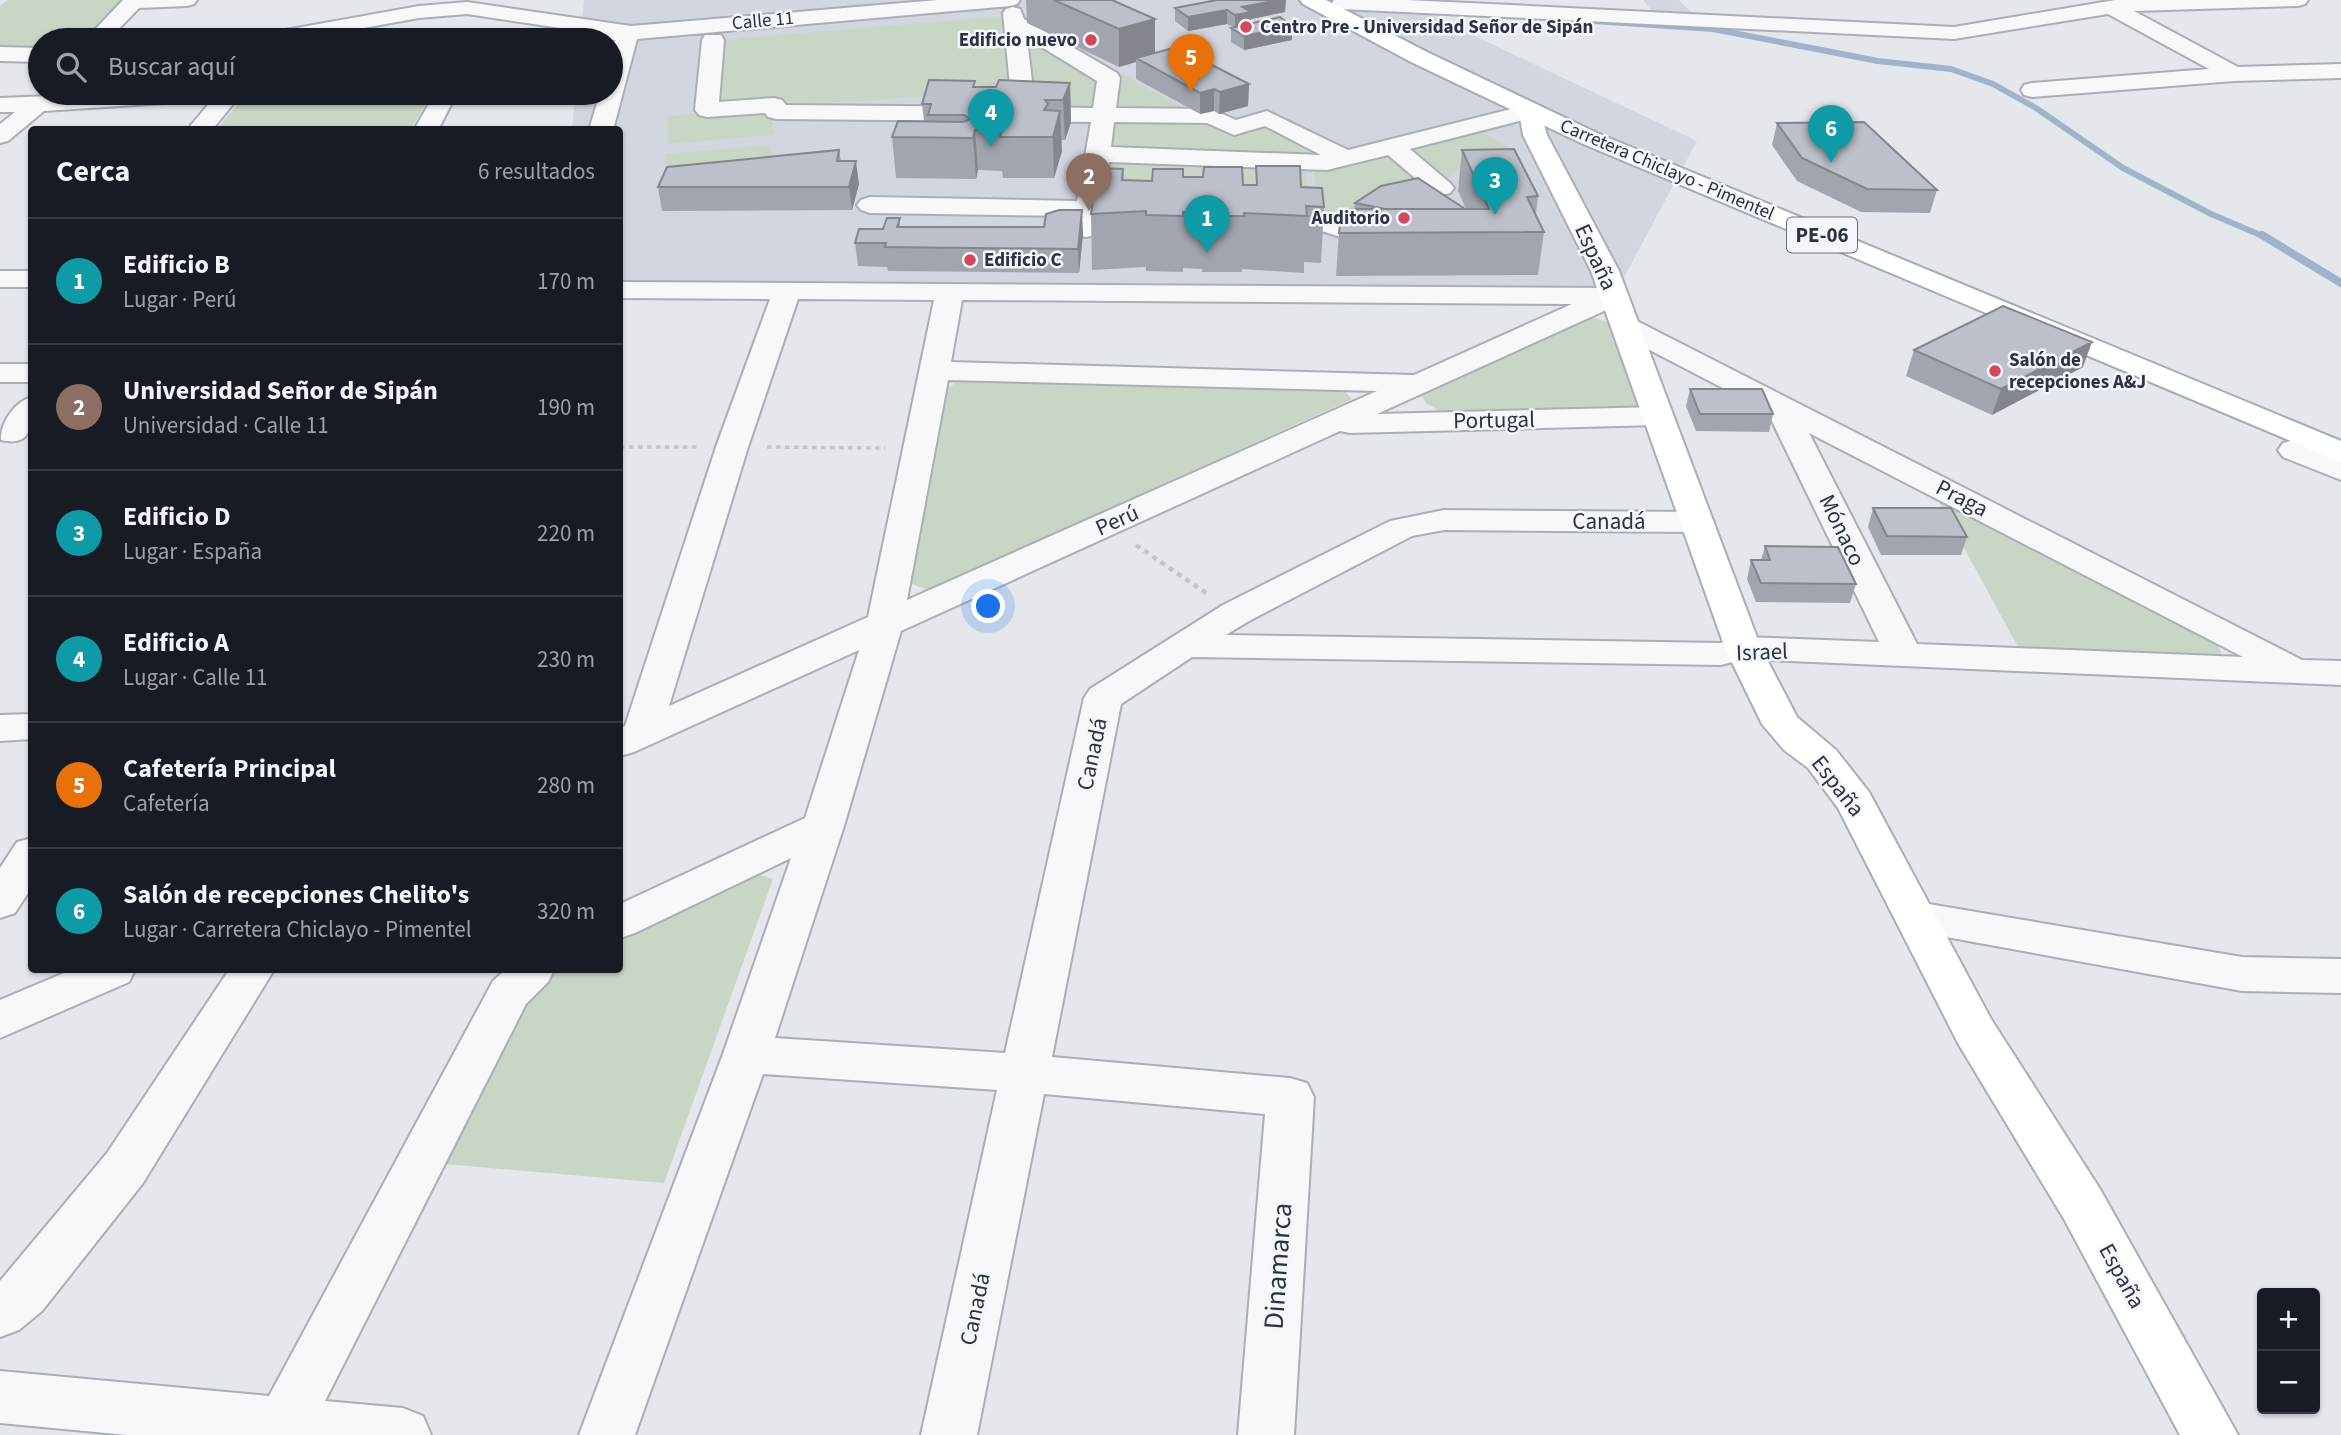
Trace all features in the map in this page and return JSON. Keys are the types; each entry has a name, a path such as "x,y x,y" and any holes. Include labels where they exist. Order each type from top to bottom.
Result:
{"main road":[{"name":"Carretera Chiclayo - Pimentel","path":"1310,0 1419,57 1602,143 2341,452"},
{"name":"Carretera Chiclayo - Pimentel","path":"1338,1 1438,52 1609,129 2341,431"},
{"name":"España","path":"1531,111 1535,135 1605,271 1743,648 1781,724 1822,759 1855,802 1975,1032 2082,1204 2210,1435"},
{"path":"2064,335 2294,450"}],"street":[{"path":"108,28 134,1 187,0"},
{"path":"419,0 441,9"},
{"path":"1338,1 1954,33 2111,7 2155,3 2298,0"},
{"path":"2155,3 2234,74"},
{"path":"2111,7 2234,74"},
{"path":"332,28 441,9 467,8 601,28"},
{"path":"1012,12 1024,114"},
{"path":"870,205 1095,211 1097,154 1109,78 1012,12"},
{"name":"Calle 11","path":"623,33 1012,12"},
{"path":"623,31 628,32 623,50"},
{"path":"713,40 707,110 774,105 776,112 1211,116 1234,128 1267,118 1345,158"},
{"path":"0,54 28,55"},
{"path":"2032,90 2234,74 2341,71"},
{"path":"0,105 37,105"},
{"path":"0,136 37,105"},
{"path":"202,126 221,105"},
{"path":"428,126 440,105"},
{"path":"602,126 608,105"},
{"path":"1097,154 1327,163 1531,111"},
{"path":"1256,211 1314,220 1344,230 1363,213 1378,205 1441,187 1393,147"},
{"path":"1309,162 1312,189"},
{"path":"0,279 28,279"},
{"path":"623,290 950,292 1620,311"},
{"path":"631,738 787,290"},
{"path":"607,1435 746,1054 823,826 885,624 950,292"},
{"name":"Perú","path":"631,738 1422,384 1620,311"},
{"name":"Praga","path":"1620,311 1780,406 2298,670"},
{"path":"934,371 1422,384"},
{"path":"0,373 28,373"},
{"name":"Mónaco","path":"1780,406 1904,655"},
{"path":"12,433 28,411"},
{"name":"Portugal","path":"1331,424 1658,416"},
{"path":"2294,450 2341,470"},
{"name":"Canadá","path":"949,1435 1103,698 1236,613 1402,528 1444,520 1697,522"},
{"name":"Israel","path":"1182,646 1721,654 1743,648 2341,673"},
{"path":"0,728 28,726"},
{"path":"623,921 823,826"},
{"path":"0,902 28,858"},
{"path":"1917,918 2242,974 2341,976"},
{"path":"0,1020 106,973"},
{"path":"0,1313 23,1294 125,1168 250,973"},
{"path":"281,1430 509,993 529,973"},
{"path":"746,1054 1023,1073"},
{"name":"Dinamarca","path":"1023,1073 1290,1097 1266,1435"},
{"path":"0,1397 281,1430 404,1435"}],"path":[{"path":"623,447 921,448"},
{"path":"1107,524 1236,613"}],"shaded area":[{"path":"584,0 1398,0 1697,141 1614,296 623,290 623,126 572,126 574,105 623,105 623,28 581,28"},
{"path":"1643,0 1679,0 1692,13 1654,13"}],"green space":[{"path":"8,0 123,0 95,28 28,28 28,49 0,49 0,6"},
{"path":"1006,16 1015,91 707,110 720,40"},
{"path":"1030,26 1206,119 1267,122 1330,153 1304,160 1311,224 1098,198 1112,112 1029,111 1020,31"},
{"path":"237,105 425,105 413,126 219,126"},
{"path":"770,108 774,135 668,144 668,116"},
{"path":"1467,124 1508,147 1471,159 1441,184 1338,225 1322,225 1312,161"},
{"path":"770,145 773,168 667,178 666,154"},
{"path":"1592,317 1617,325 1640,403 1632,408 1440,411 1427,404 1419,392"},
{"path":"960,380 1339,386 1352,399 928,590 909,583 946,389"},
{"path":"1933,491 2213,633 2221,652 2220,661 2018,647"},
{"path":"754,873 773,879 664,1183 444,1164 520,995 554,973 623,973 623,938"}],"building":[{"path":"1054,0 1112,0 1155,19 1119,29"},
{"path":"1217,0 1279,0 1242,7 1251,12 1235,15 1227,10 1188,17 1175,8"},
{"path":"1280,17 1292,26 1244,36 1231,28"},
{"path":"1177,47 1249,84 1220,92 1214,89 1200,93 1136,58"},
{"path":"929,80 975,81 973,87 996,87 999,80 1070,83 1063,100 1045,100 1048,104 1044,110 1060,111 1053,137 1000,137 1002,130 975,130 973,138 892,137 898,121 963,122 971,119 964,115 928,115 931,104 922,104"},
{"path":"1864,122 1937,190 1867,189 1802,158 1777,123"},
{"path":"1514,149 1538,196 1527,197 1544,232 1339,233 1342,209 1489,209 1462,150"},
{"path":"839,150 837,161 856,161 849,187 658,187 667,167"},
{"path":"1256,166 1300,166 1301,187 1322,188 1324,207 1306,206 1307,216 1244,213 1244,216 1203,216 1203,212 1183,212 1183,216 1146,215 1146,211 1091,214 1097,168 1123,169 1122,180 1152,181 1153,169 1183,169 1183,177 1203,177 1204,167 1242,167 1243,185 1257,185"},
{"path":"1418,178 1465,209 1385,209 1355,203 1381,186"},
{"path":"1059,210 1082,210 1078,249 885,247 886,243 855,243 859,229 883,229 887,218 900,218 897,227 1044,227 1046,214"},
{"path":"2003,306 2092,342 2001,389 1914,350"},
{"path":"1690,389 1762,389 1773,414 1700,414"},
{"path":"1873,508 1951,508 1967,537 1887,536"},
{"path":"1765,546 1838,547 1856,584 1761,583 1751,560 1770,560"}],"waterway":[{"path":"1579,20 1713,29 1878,61 1951,69 1993,84 2036,108 2123,168 2211,214 2265,237"},
{"path":"2262,235 2341,283"}],"place":[{"name":"Centro Pre - Universidad Señor de Sipán","path":"1246,27"},
{"name":"Edificio nuevo","path":"1091,40"},
{"name":"Cafetería Principal","path":"1191,92"},
{"name":"Edificio A","path":"991,147"},
{"name":"Salón de recepciones Chelito's","path":"1831,163"},
{"name":"Universidad Señor de Sipán","path":"1089,211"},
{"name":"Edificio D","path":"1495,215"},
{"name":"Auditorio","path":"1404,218"},
{"name":"Edificio B","path":"1207,253"},
{"name":"Edificio C","path":"970,260"},
{"name":"Salón de recepciones A&J","path":"1995,371"}]}
